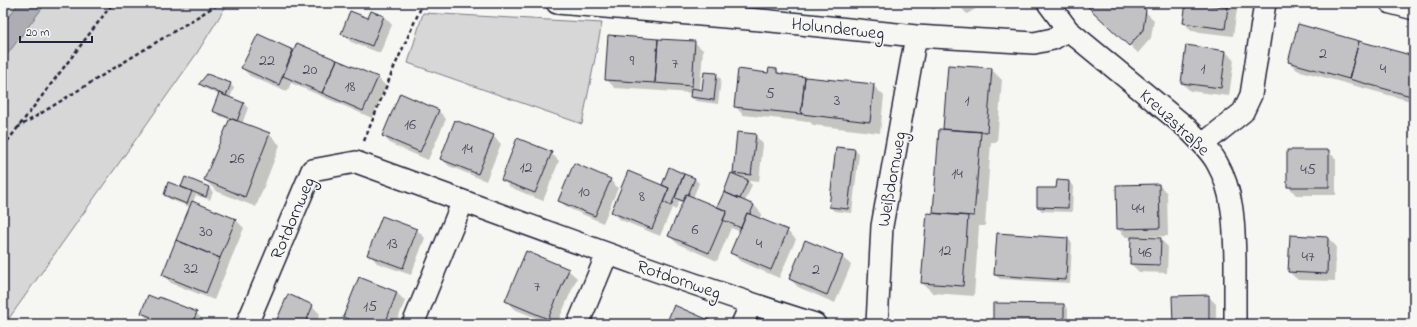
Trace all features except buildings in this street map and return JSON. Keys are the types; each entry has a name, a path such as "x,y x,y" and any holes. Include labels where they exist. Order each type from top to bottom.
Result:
{"street":[{"name":"Holunderweg","path":"557,3 772,21 916,36 1034,43 1053,39 1068,30"},
{"name":"Kreuzstraße","path":"1048,3 1068,30 1187,128 1203,144 1217,163 1225,180 1232,204 1234,230 1235,324"},
{"path":"1203,144 1243,112 1251,95 1265,3"},
{"path":"1391,3 1414,8"},
{"name":"Weißdornweg","path":"877,324 882,226 916,36"},
{"name":"Rotdornweg","path":"247,324 312,170 356,162 607,254 751,304 815,324"},
{"path":"413,324 463,201"},
{"path":"578,324 607,254"},
{"path":"742,324 751,304"}],"path":[{"path":"3,147 113,3"},
{"path":"17,128 220,3"},
{"path":"356,162 393,70 423,3"}],"shaded area":[{"path":"3,3 228,3 197,53 5,324 3,324"},
{"path":"19,3 46,3 3,60 3,24"},
{"path":"423,13 602,23 582,124 408,63"}]}
